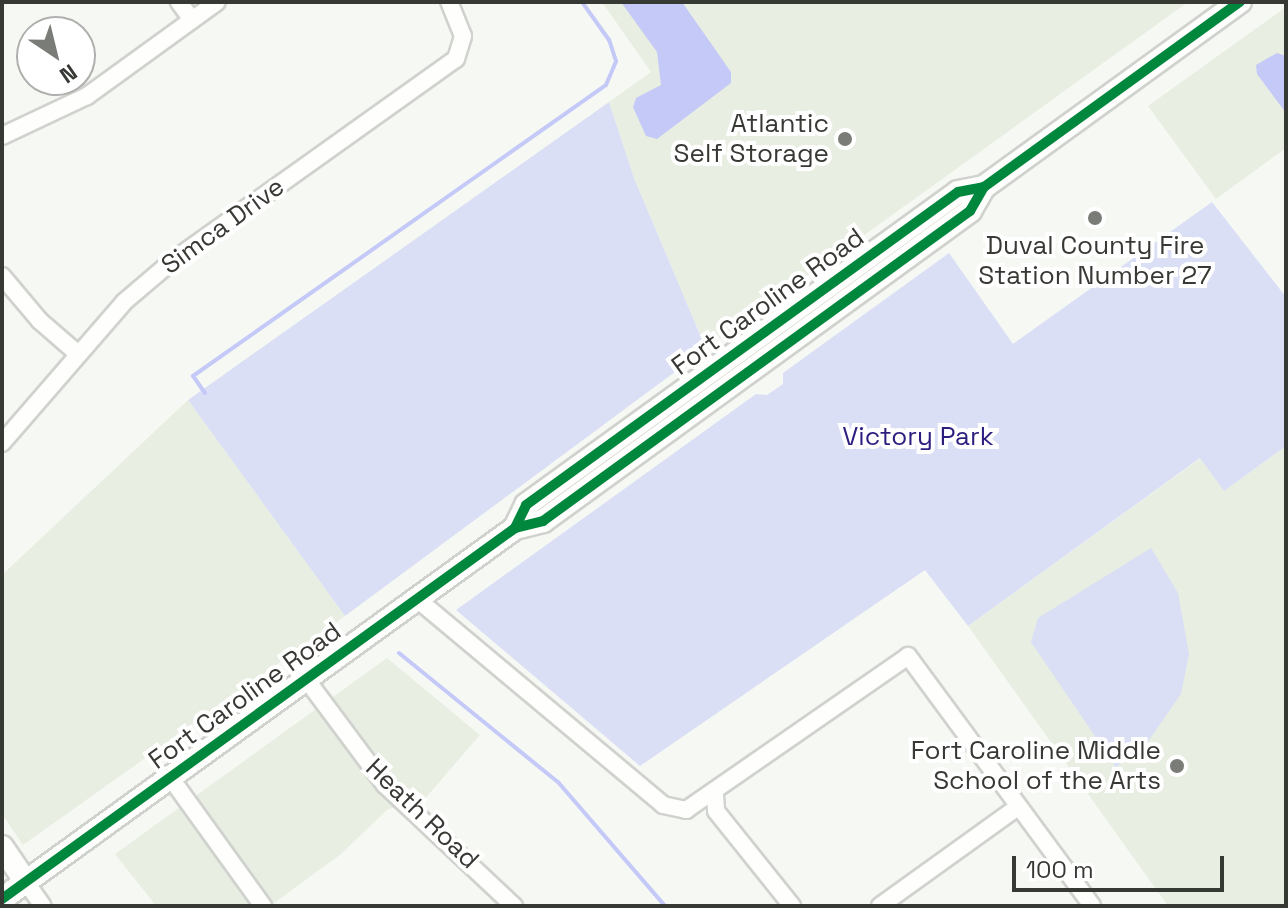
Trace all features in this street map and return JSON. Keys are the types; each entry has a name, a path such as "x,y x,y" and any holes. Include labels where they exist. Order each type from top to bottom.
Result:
{"street":[{"path":"179,2 192,20"},
{"path":"2,136 87,96 217,2"},
{"name":"Simca Drive","path":"2,443 77,353 171,262 456,59 463,36 449,2"},
{"name":"Fort Caroline Road","path":"2,899 515,528 526,505 549,488 958,192 984,187 1240,2"},
{"path":"2,276 40,321 77,353"},
{"path":"417,599 663,805 696,808 908,656 1092,906"},
{"name":"Heath Road","path":"306,679 385,785 514,906"},
{"path":"170,777 263,906"},
{"path":"715,795 716,811 792,906"},
{"path":"880,906 1018,807"},
{"path":"2,847 43,906"}],"shaded area":[{"path":"602,2 1188,2 706,349 634,178 609,102 651,72"},
{"path":"1286,7 1286,148 1216,199 1148,106"},
{"path":"188,400 345,616 23,845 2,814 2,575"},
{"name":"Fort Caroline Middle School of the Arts","path":"1286,446 1286,906 1168,906 968,626 1201,458 1224,491"},
{"path":"387,658 480,735 422,802 388,809 341,854 270,906 156,906 115,854"}],"green space":[{"path":"609,102 634,178 706,349 345,616 188,400"},
{"name":"Victory Park","path":"1212,202 1286,297 1286,446 1224,491 1200,458 968,626 925,570 640,766 456,610 756,394 767,395 783,384 783,373 949,253 1013,344"},
{"path":"1151,548 1178,593 1189,654 1181,694 1147,743 1116,767 1031,642 1038,618"}],"water":[{"path":"621,2 682,2 731,72 731,83 657,139 646,136 633,107 636,98 661,85 657,52"},
{"path":"1277,53 1286,56 1286,113 1257,74 1256,65"}],"waterway":[{"path":"205,393 193,376 606,85 616,61 609,40 582,2"},
{"path":"399,653 558,782 665,906"}],"cycle path":[{"path":"2,899 515,528 543,521 970,211 984,187 1240,2"},
{"path":"515,528 526,505 958,192 984,187"}],"place":[{"name":"Atlantic Self Storage","path":"845,139"},
{"name":"Duval County Fire Station Number 27","path":"1095,218"},
{"name":"Fort Caroline Middle School of the Arts","path":"1177,766"}]}
